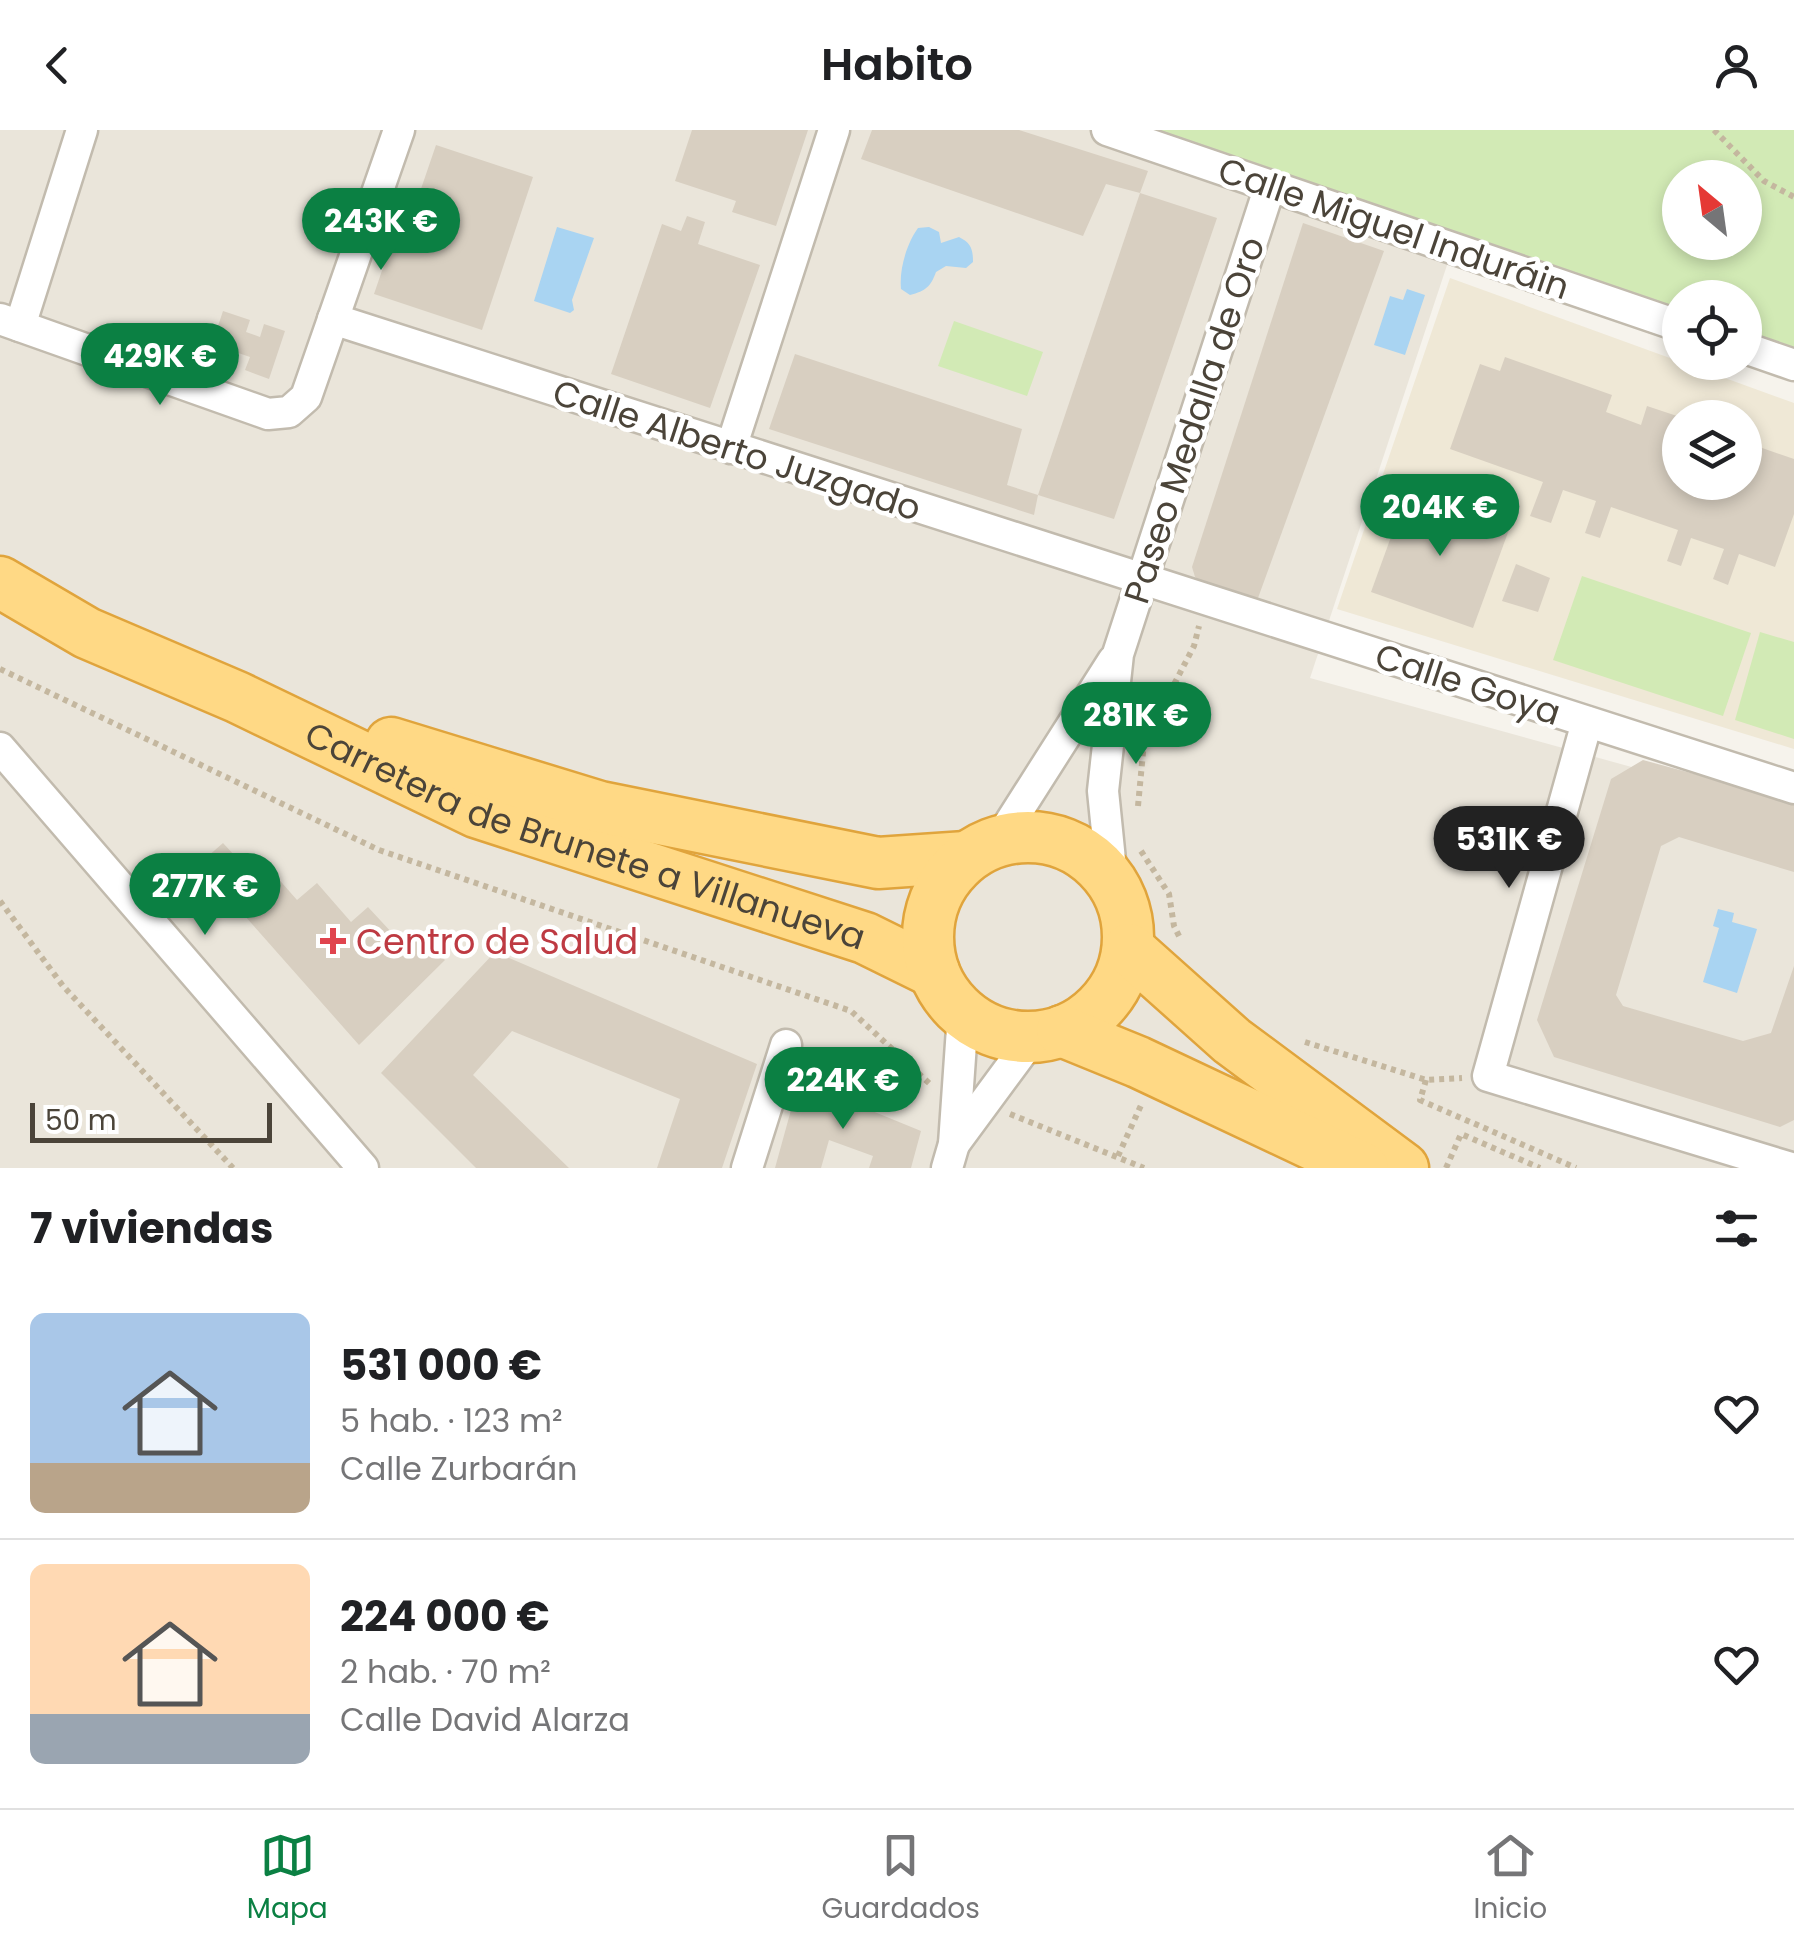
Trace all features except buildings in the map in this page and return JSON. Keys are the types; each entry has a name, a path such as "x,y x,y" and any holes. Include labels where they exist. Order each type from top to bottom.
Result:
{"highway":[{"name":"Carretera de Brunete a Villanueva","path":"0,582 87,634 237,696 476,812 865,938 934,972"},
{"name":"Carretera de Brunete a Villanueva","path":"237,696 600,807 878,863 982,848"},
{"path":"1047,1034 1094,1012 1117,984 1128,949 1128,925 1123,902 1123,860 1082,851 1042,836 982,848 944,880 930,909 927,941 934,972 951,1002 963,1014 996,1031 1047,1034 1138,1062 1364,1168"},
{"path":"1128,949 1232,1042 1403,1168"}],"street":[{"path":"82,130 10,322 268,414 289,412 306,397 399,130"},
{"path":"731,448 834,130"},
{"name":"Calle Miguel Induráin","path":"1108,130 1662,320"},
{"name":"Paseo Medalla de Oro","path":"1123,860 1103,791 1118,654 1270,186"},
{"name":"Calle Alberto Juzgado","path":"333,319 1141,581"},
{"path":"1762,354 1794,365"},
{"name":"Calle Goya","path":"1141,581 1794,788"},
{"name":"Paseo Medalla de Oro","path":"982,848 1118,654"},
{"path":"1588,722 1488,1076 1791,1168"},
{"path":"0,748 363,1168"},
{"path":"951,1156 963,1014"},
{"path":"951,1156 1047,1034"},
{"path":"748,1168 786,1045"}],"path":[{"path":"1714,130 1764,181 1794,197"},
{"path":"1136,821 1144,742 1194,646 1206,601"},
{"path":"0,669 379,850 852,1011 930,1084 931,1134 951,1156"},
{"path":"1123,860 1169,894 1174,926 1182,942"},
{"path":"0,901 63,986 234,1168"},
{"path":"1294,1038 1426,1080 1488,1076"},
{"path":"1426,1080 1420,1100 1576,1168"},
{"path":"1118,1156 1144,1098"},
{"path":"999,1109 1144,1168"},
{"path":"1446,1168 1461,1134 1540,1168"}],"shaded area":[{"path":"0,130 1181,130 1461,223 1310,678 1794,812 1794,1168 0,1168"},
{"path":"1450,278 1662,355 1662,380 1731,380 1794,403 1794,749 1337,609"}],"green space":[{"path":"1107,130 1794,130 1794,365 1762,354 1762,280 1662,280 1662,320"},
{"path":"954,321 1043,352 1027,396 938,366"},
{"path":"1582,576 1751,633 1723,716 1553,660"},
{"path":"1760,632 1794,642 1794,739 1735,720"}],"water":[{"path":"557,227 594,238 570,313 534,301"},
{"path":"929,227 939,232 941,243 959,237 966,242 972,250 973,262 966,268 946,266 936,272 927,287 910,295 901,289 905,257 918,228"},
{"path":"1407,289 1425,295 1405,355 1374,345 1390,296 1403,300"},
{"path":"1718,909 1734,913 1732,922 1757,929 1737,993 1703,982 1719,928 1713,926"}],"place":[{"name":"Centro de Salud","path":"333,941"}]}
